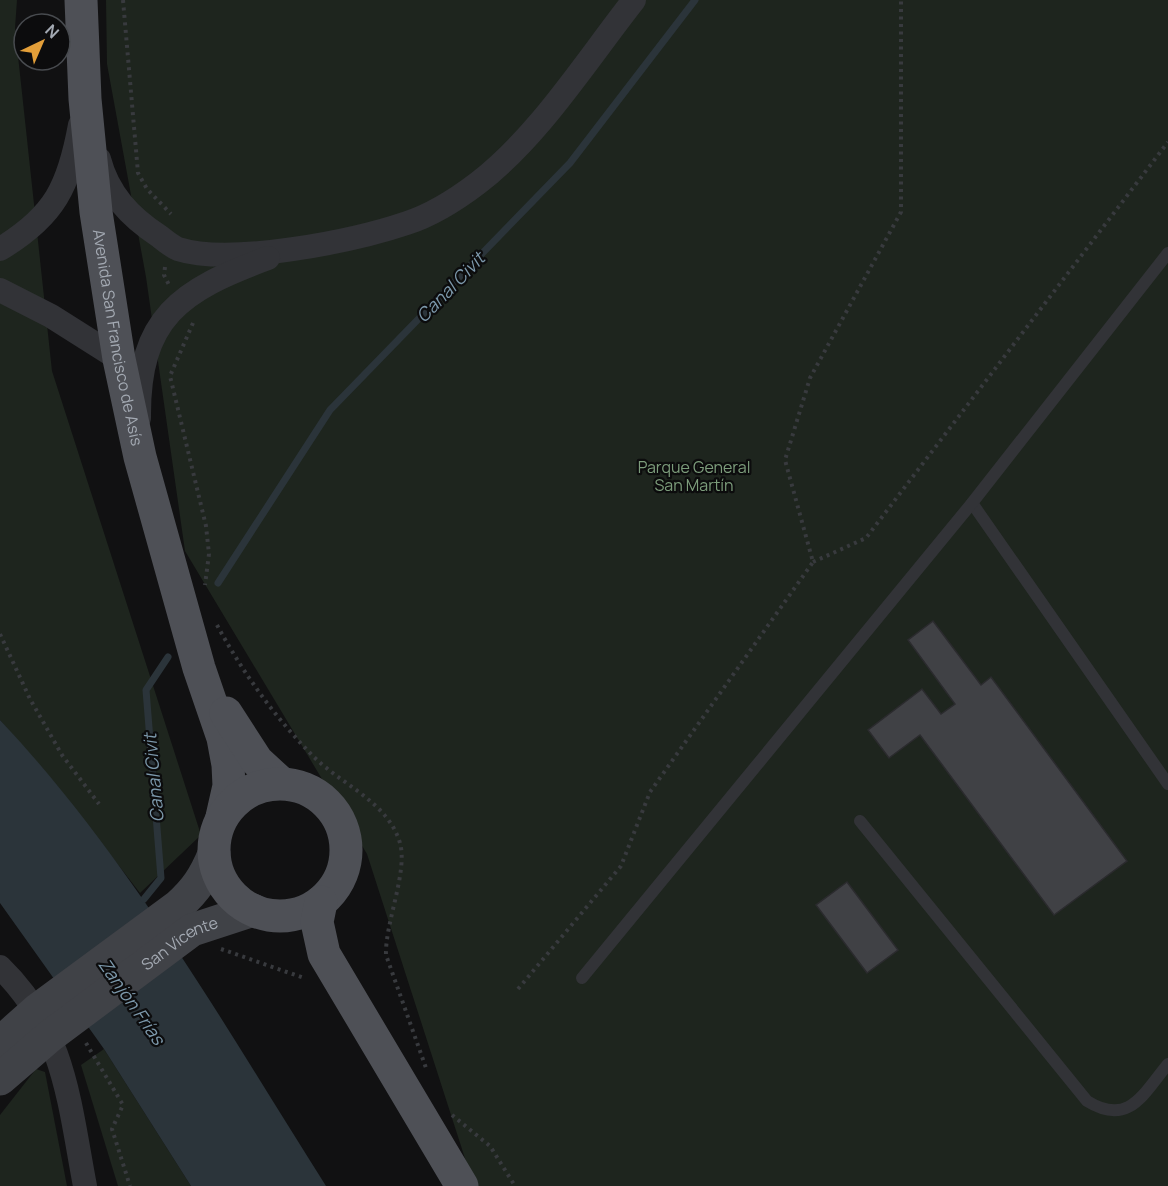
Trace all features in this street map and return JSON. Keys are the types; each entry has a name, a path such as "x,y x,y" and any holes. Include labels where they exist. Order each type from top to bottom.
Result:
{"main road":[{"name":"Avenida San Francisco de Asís","path":"81,0 85,99 96,212 119,358 140,457 197,613 199,668 223,738 228,765 229,786 215,835 214,854 217,872 226,888 238,901 262,913 304,947 417,1084 462,1186"},
{"name":"Avenida San Francisco de Asís","path":"199,668 257,761 281,783"},
{"name":"Avenida San Francisco de Asís","path":"222,817 233,802 247,792 264,785 281,783 302,786 320,796 334,810 343,829 347,849 344,869 335,888 321,902 290,916 262,913"},
{"name":"San Vicente","path":"0,1043 43,1023 75,1015 165,933 204,878 214,854"},
{"name":"Avenida San Francisco de Asís","path":"321,902 317,922 324,954 357,1009"},
{"name":"San Vicente","path":"165,933 262,913"},
{"name":"San Vicente","path":"0,1079 43,1023"}],"street":[{"path":"140,457 139,408 150,346 162,321 190,293 230,272 292,249 408,223 446,205 476,184 522,143 634,0"},
{"path":"85,99 101,168 112,193 128,213 146,227 177,248 209,253 292,249"},
{"path":"0,249 19,238 38,220 67,181 85,99"},
{"path":"0,290 51,316 119,358"},
{"path":"0,967 15,981 43,1023 62,1065 85,1186"}],"lane":[{"path":"582,978 972,503 1168,254"},
{"path":"972,503 1168,784"},
{"path":"860,821 1087,1101 1103,1111 1120,1112 1135,1104 1168,1064"}],"path":[{"path":"813,562 785,460 810,378 901,212 901,0"},
{"path":"518,989 621,866 650,792 813,562 866,538 1168,142"},
{"path":"197,613 271,709 315,758 371,801 390,823 400,844 399,873 386,937 386,955 417,1084"},
{"path":"0,634 30,699 63,755 99,804"},
{"path":"216,950 221,949 303,977 309,982"},
{"path":"75,1015 123,1106 112,1129 130,1186"},
{"path":"448,1111 490,1146 514,1186"}],"green space":[{"path":"0,0 17,0 16,12 12,12 12,72 20,72 52,371 201,835 140,893 54,782 0,720"},
{"name":"Parque General San Martín","path":"106,0 1168,0 1168,1186 477,1186 471,1177 367,854 185,551 146,277 107,64"},
{"path":"104,1049 191,1186 118,1186 81,1065"},
{"path":"36,1069 45,1072 67,1186 0,1186 0,1115"}],"water":[{"name":"Zanjón Frías","path":"0,720 47,773 134,886 213,1005 326,1186 191,1186 104,1049 0,903"}],"building":[{"path":"933,621 981,685 991,677 1127,861 1054,915 920,735 889,758 868,730 922,689 941,714 955,704 908,640"},
{"path":"847,882 898,950 867,973 816,905"}],"waterway":[{"name":"Canal Civit","path":"218,583 330,410 570,163 695,0"},
{"name":"Canal Civit","path":"144,899 161,878 146,690 168,657"}]}
